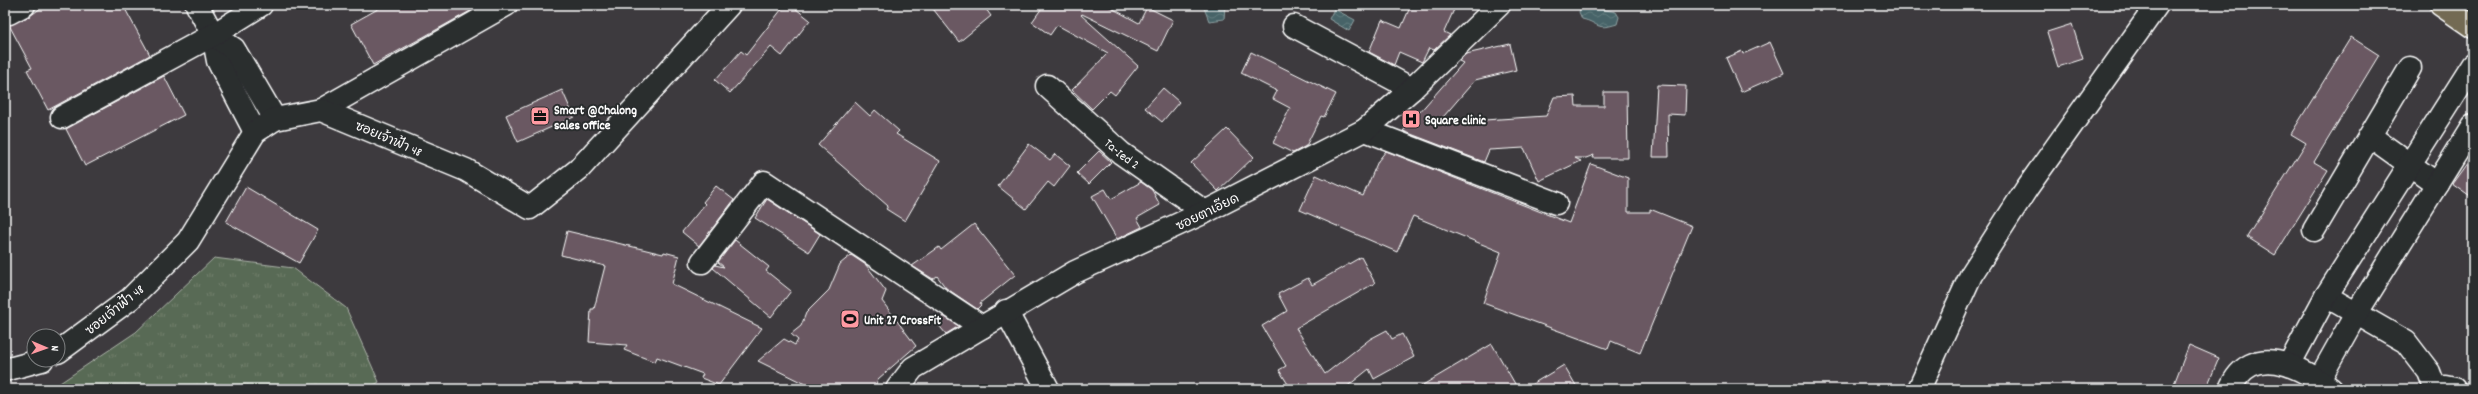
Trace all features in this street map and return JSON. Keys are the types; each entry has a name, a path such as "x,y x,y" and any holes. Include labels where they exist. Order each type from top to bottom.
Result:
{"main road":[{"path":"2445,6 2473,26"}],"street":[{"path":"197,5 213,35 218,61 255,132"},
{"path":"62,117 213,35 261,5"},
{"path":"321,110 506,5"},
{"name":"ซอยเจ้าฟ้า 48","path":"66,346 130,299 188,241 255,132 275,119 321,110 466,170 530,208 579,169 729,5"},
{"name":"ซอยตาเอียด","path":"897,389 913,368 1006,311 1075,272 1205,212 1365,130 1412,89 1499,5"},
{"path":"1919,389 1971,276 2027,188 2156,5"},
{"path":"1294,26 1412,89"},
{"path":"213,35 234,49 275,119"},
{"path":"2290,363 2326,296 2473,65"},
{"path":"2314,230 2410,68"},
{"name":"Ta-Ied 2","path":"1047,86 1121,153 1205,212"},
{"path":"2230,389 2242,371 2255,364 2270,360 2290,363 2325,385 2356,314 2473,126"},
{"path":"1365,130 1556,204"},
{"path":"2370,136 2437,184"},
{"path":"702,262 764,182 982,327"},
{"path":"2326,296 2406,342 2441,389"},
{"path":"1006,311 1048,389"},
{"path":"5,370 26,364"}],"green space":[{"path":"214,258 293,268 346,308 379,382 368,389 56,389 54,387 136,332"}],"water":[{"path":"1207,5 1225,5 1224,19 1209,21 1204,8"},
{"path":"1581,5 1599,5 1600,9 1616,12 1619,17 1617,24 1601,27 1582,19 1579,12"},
{"path":"1334,9 1355,20 1349,31 1329,19"}],"building":[{"path":"45,5 123,5 150,55 48,110 27,70 32,68 9,25 30,16"},
{"path":"385,5 481,5 373,65 351,24"},
{"path":"785,5 791,5 810,20 782,56 771,47 730,93 715,80 741,51 746,55"},
{"path":"930,5 983,5 991,16 959,42"},
{"path":"1044,5 1106,5 1139,23 1147,7 1173,20 1158,51 1082,14 1081,15 1138,66 1115,95 1110,91 1092,109 1072,90 1108,53 1057,25 1050,35 1032,22"},
{"path":"1411,5 1456,5 1444,32 1450,35 1434,50 1429,48 1422,62 1399,52 1394,65 1369,52 1382,20 1401,28"},
{"path":"2072,24 2083,59 2058,67 2047,32"},
{"path":"2351,37 2379,55 2314,162 2328,170 2275,255 2247,237 2306,143 2291,134"},
{"path":"1770,42 1784,73 1741,92 1726,58 1742,51 1743,54"},
{"path":"1510,44 1516,70 1475,80 1438,123 1546,116 1554,97 1575,96 1576,106 1604,106 1604,92 1627,92 1628,158 1593,158 1594,155 1586,158 1575,158 1581,161 1539,181 1524,148 1489,150 1484,162 1403,131 1463,63 1459,61 1466,54"},
{"path":"1251,52 1336,94 1324,117 1321,116 1306,146 1293,153 1273,143 1290,108 1273,99 1277,91 1241,73"},
{"path":"164,76 184,115 85,166 66,129"},
{"path":"1657,85 1686,86 1685,115 1668,114 1669,157 1653,157"},
{"path":"1163,88 1179,102 1162,122 1145,108"},
{"name":"Smart @Chalong sales office","path":"562,90 574,117 518,142 506,115"},
{"path":"855,102 870,116 875,110 899,131 896,134 940,161 905,221 886,209 888,206 818,145"},
{"path":"1227,129 1254,157 1218,191 1191,163"},
{"path":"1029,144 1050,160 1055,154 1070,166 1054,187 1048,182 1026,209 998,186"},
{"path":"1099,151 1111,162 1089,184 1077,173"},
{"path":"1386,151 1569,223 1591,164 1628,178 1628,212 1650,212 1650,209 1692,226 1640,353 1611,341 1608,349 1483,303 1501,252 1413,216 1397,252 1300,210 1316,175 1363,196 1378,161"},
{"path":"2473,155 2473,199 2452,184"},
{"path":"1141,182 1152,190 1160,205 1137,218 1142,227 1117,239 1092,196 1105,189 1111,199"},
{"path":"716,186 734,200 699,246 682,232 705,204 703,202"},
{"path":"246,187 318,230 299,263 226,222"},
{"path":"767,199 820,234 809,252 755,218"},
{"path":"974,224 1015,275 980,303 981,305 977,309 946,288 937,276 933,279 912,266 939,247 941,250"},
{"path":"567,231 663,254 664,252 679,256 672,284 762,328 719,385 701,378 703,374 657,357 655,362 624,350 627,345 589,342 591,309 594,309 605,266 561,255"},
{"path":"735,240 769,267 766,271 791,291 771,317 713,268 715,265 724,267 718,262"},
{"name":"Unit 27 CrossFit","path":"851,255 866,265 886,291 882,301 916,346 878,379 874,389 815,389 758,361 784,339 795,345 798,340 791,334 801,326 806,313 829,290 840,264"},
{"path":"1361,257 1375,283 1296,328 1325,374 1370,339 1387,330 1392,339 1402,334 1414,357 1374,379 1369,369 1344,389 1291,389 1279,370 1286,366 1262,326 1287,311 1278,294 1308,278 1312,285"},
{"path":"943,316 959,326 946,334 936,322"},
{"path":"1492,344 1518,389 1416,389"},
{"path":"2189,345 2219,358 2206,389 2172,389"},
{"path":"1564,365 1578,389 1524,389"}],"place":[{"name":"Smart @Chalong sales office","path":"540,116"},
{"name":"Square clinic","path":"1411,119"},
{"name":"Unit 27 CrossFit","path":"850,319"}]}
